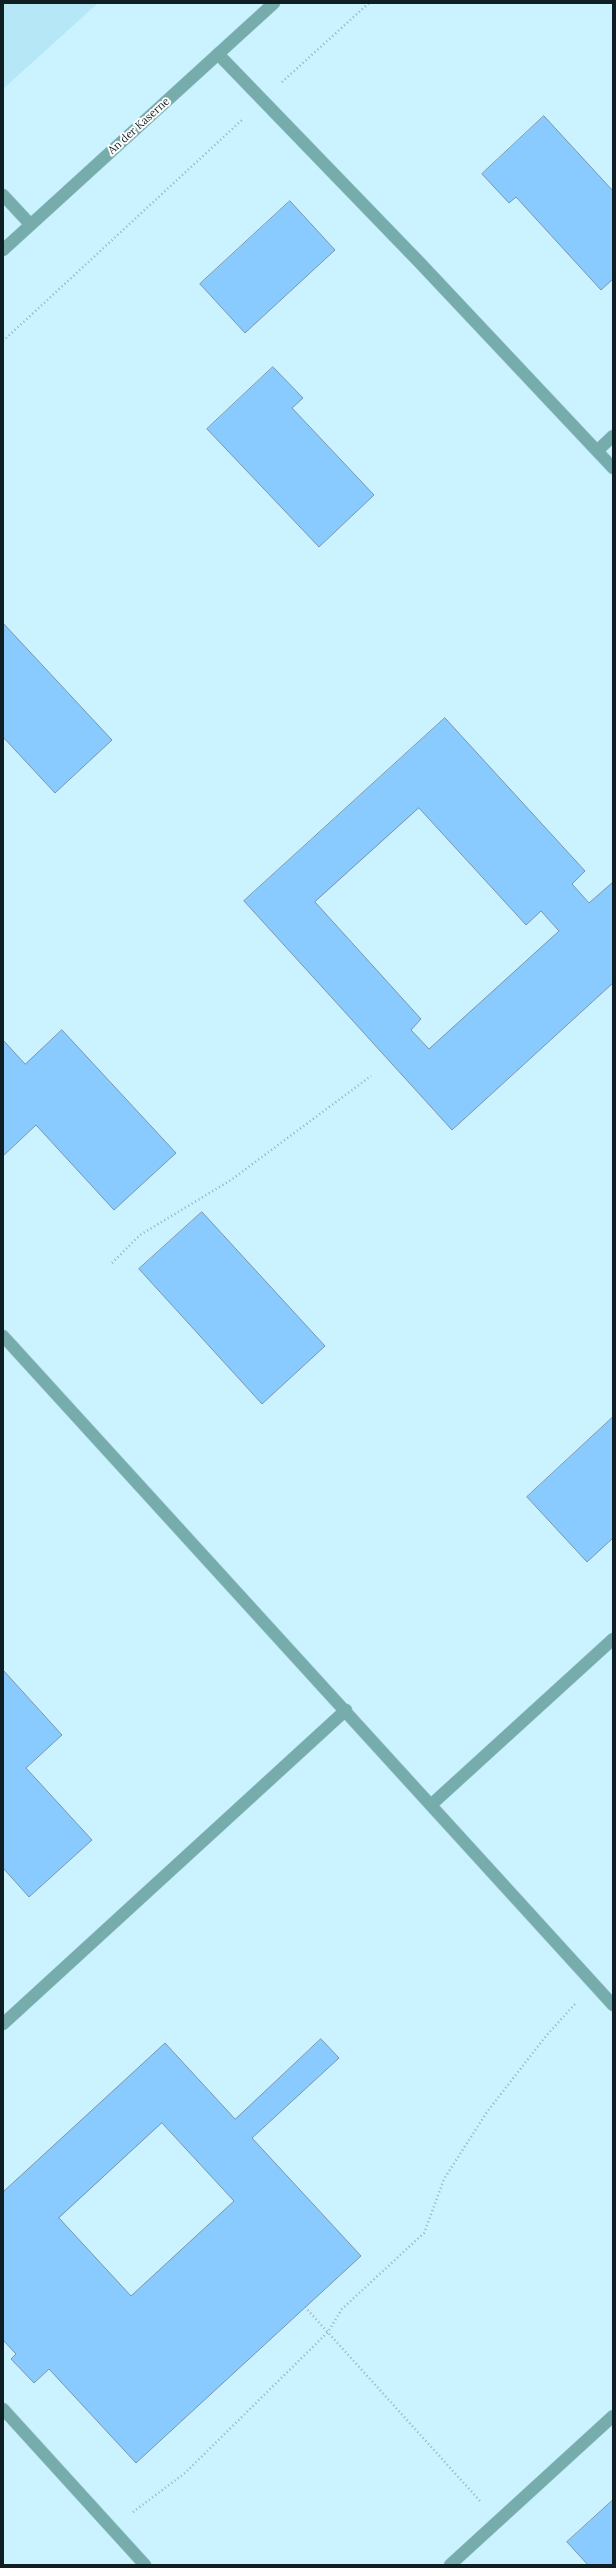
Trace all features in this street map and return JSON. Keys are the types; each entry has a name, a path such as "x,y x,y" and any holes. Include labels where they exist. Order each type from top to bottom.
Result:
{"street":[{"name":"An der Kaserne","path":"3,250 274,3"},
{"path":"218,54 264,100 613,468"},
{"path":"3,195 30,224"},
{"path":"597,451 613,436"},
{"path":"3,1336 432,1804 613,2005"},
{"path":"432,1804 613,1639"},
{"path":"3,2024 346,1710"},
{"path":"3,2409 145,2565"},
{"path":"450,2565 613,2416"}],"path":[{"path":"3,341 369,3"},
{"path":"112,1263 140,1235 231,1180 371,1076"},
{"path":"112,2528 185,2473 328,2332 342,2309 424,2233 444,2179 487,2112 546,2036 594,1984"},
{"path":"305,2307 498,2521"}],"shaded area":[{"path":"3,3 98,3 3,89"}],"building":[{"path":"544,116 613,191 613,279 601,290 516,197 509,203 482,174"},
{"path":"290,201 335,250 245,333 200,284"},
{"path":"273,367 303,398 292,408 374,495 319,547 207,429"},
{"path":"3,623 112,740 55,793 3,737"},
{"path":"445,718 585,871 572,884 589,903 613,882 613,983 452,1130 244,901","holes":["419,808 526,925 541,911 559,931 429,1049 411,1030 421,1019 315,902"]},
{"path":"62,1030 176,1153 114,1210 36,1125 3,1156 3,1040 25,1064"},
{"path":"202,1212 325,1346 262,1404 139,1269"},
{"path":"613,1417 613,1538 587,1562 527,1497"},
{"path":"3,1670 62,1735 26,1768 92,1840 29,1897 3,1868"},
{"path":"321,2039 339,2058 252,2138 361,2256 136,2463 49,2369 34,2383 11,2359 16,2354 3,2340 3,2192 165,2043 235,2119","holes":["162,2123 234,2201 131,2296 59,2218"]},
{"path":"613,2500 613,2565 588,2565 567,2542"}]}
